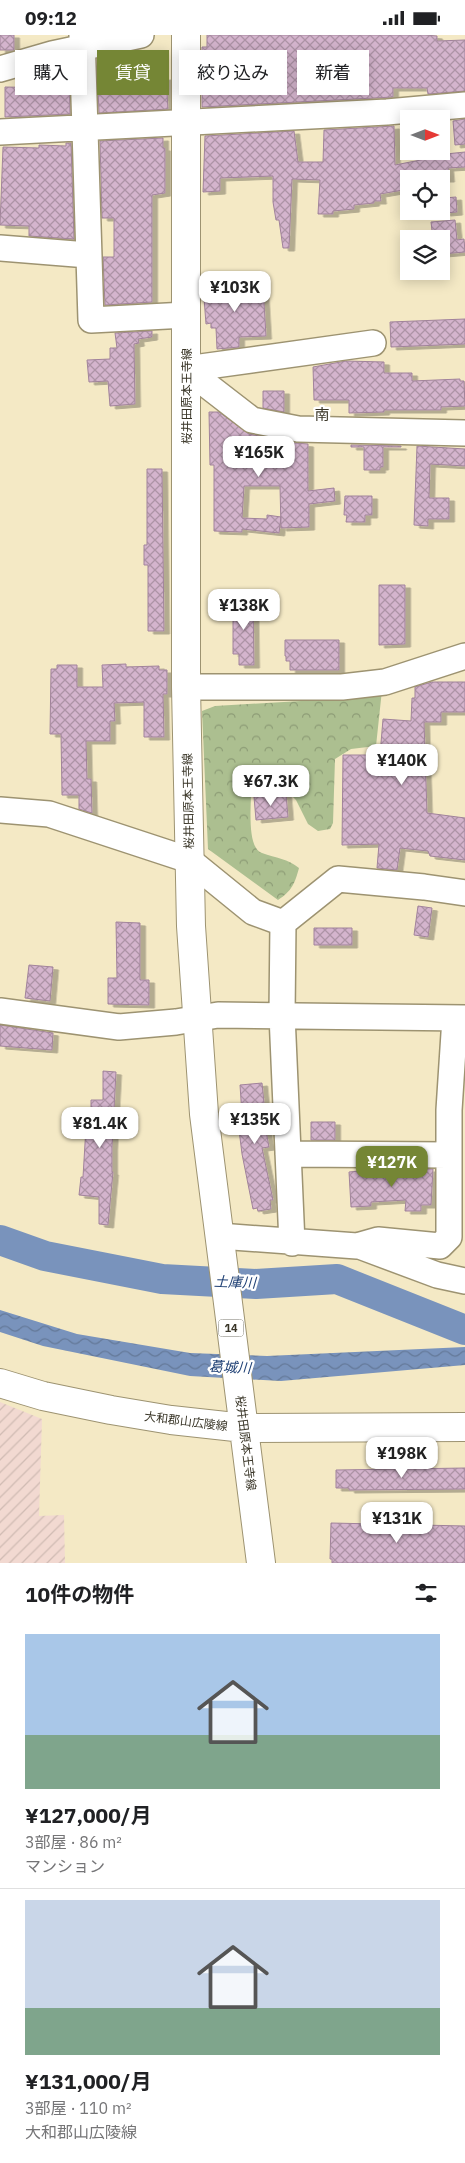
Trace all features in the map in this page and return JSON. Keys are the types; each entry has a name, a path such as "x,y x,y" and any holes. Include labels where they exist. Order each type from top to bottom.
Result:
{"main road":[{"name":"桜井田原本王寺線","path":"186,35 184,122 186,687 189,860 196,1018 204,1114 261,1563"},
{"name":"大和郡山広陵線","path":"0,1383 44,1396 170,1420 243,1417 465,1427"}],"street":[{"path":"0,69 82,41 141,35"},
{"path":"82,41 91,320 186,315"},
{"path":"0,132 387,112 465,105"},
{"path":"0,248 88,255"},
{"path":"186,369 373,343"},
{"path":"186,369 252,421 298,429 465,433"},
{"path":"186,687 342,687 384,682 465,656"},
{"path":"0,810 49,814 189,860 253,912 282,923"},
{"path":"282,923 338,879 465,893"},
{"path":"282,923 282,1015 292,1243"},
{"path":"0,1011 119,1027 176,1022 218,1015 460,1018 449,1110 449,1237 440,1246 378,1240 357,1245 220,1242"},
{"path":"288,1154 449,1155"},
{"path":"357,1245 437,1275 465,1281"}],"shaded area":[{"path":"0,1402 42,1419 39,1516 64,1515 65,1563 0,1563"}],"green space":[{"path":"382,690 376,746 351,749 335,759 333,823 330,829 318,831 308,824 296,800 286,790 251,794 251,827 257,850 299,868 294,882 287,893 278,900 208,849 202,711 215,706 335,699"}],"water":[{"name":"葛城川","path":"0,1310 77,1334 190,1353 267,1356 465,1347 465,1365 281,1381 190,1376 43,1346 0,1332"}],"building":[{"path":"0,35 14,35 14,50 0,50"},
{"path":"207,35 425,35 437,36 437,41 465,40 465,91 428,94 427,88 393,88 393,97 202,107 202,95 287,95 287,50 202,50 202,47 207,47"},
{"path":"5,87 15,87 15,95 70,95 70,114 5,117"},
{"path":"98,95 167,95 168,109 99,113"},
{"path":"465,119 465,144 455,145 453,121"},
{"path":"394,126 395,165 421,160 450,160 450,154 465,152 465,167 448,168 448,170 400,170 400,191 380,194 381,201 354,205 354,209 333,211 333,214 318,214 320,180 292,179 289,248 283,248 279,220 276,220 273,202 273,176 220,178 220,191 203,192 205,136 294,131 298,162 323,162 324,130"},
{"path":"163,138 163,148 165,148 165,193 152,195 152,302 105,305 103,257 114,257 114,218 102,218 100,141"},
{"path":"66,143 71,143 74,239 29,236 29,226 0,225 3,147 39,148 39,145 66,146"},
{"path":"456,197 457,212 450,213 450,198"},
{"path":"455,220 457,240 464,239 465,252 450,253 450,230 432,230 431,222"},
{"path":"226,284 226,287 263,286 266,336 239,337 239,347 217,349 216,328 211,328 211,323 206,324 203,285"},
{"path":"465,319 465,344 391,347 390,322"},
{"path":"152,331 152,337 138,339 139,343 134,344 135,404 110,406 108,381 89,382 87,360 110,359 110,348 117,348 115,333"},
{"path":"346,361 384,362 384,373 412,373 412,381 460,379 460,381 464,381 465,406 441,407 441,410 384,410 384,412 349,413 349,400 314,400 313,367"},
{"path":"263,391 284,391 284,412 263,408"},
{"path":"209,412 219,412 249,434 308,444 308,491 334,488 335,501 309,504 309,527 281,528 281,519 279,533 242,529 242,532 214,531 214,465 210,465","holes":["244,486 280,486 281,517 267,515 267,519 242,518"]},
{"path":"351,445 401,447 383,447 383,467 380,467 380,470 364,470 364,447 351,447"},
{"path":"417,446 465,449 465,466 430,464 429,498 449,498 449,519 428,519 428,526 414,525"},
{"path":"147,469 162,469 164,631 148,631 148,565 144,565 144,545 147,545"},
{"path":"345,496 372,496 372,515 365,515 365,522 346,522 347,515 344,515"},
{"path":"379,585 405,585 405,644 379,645"},
{"path":"233,599 253,599 254,665 239,665 239,654 233,654"},
{"path":"285,640 339,640 339,670 290,670 290,661 286,661 285,656"},
{"path":"126,664 126,667 159,666 159,670 167,670 167,694 163,694 164,737 144,737 144,702 114,703 115,721 110,721 110,741 86,741 87,779 91,779 92,813 79,809 79,795 62,795 61,734 50,734 51,669 57,669 57,665 77,665 77,687 103,687 102,665"},
{"path":"432,682 465,682 465,712 441,712 441,722 424,722 427,813 465,818 465,860 430,856 428,851 400,848 397,870 377,868 379,844 342,845 343,755 380,755 383,719 411,721 412,698 415,698 415,687"},
{"path":"286,794 288,817 256,820 254,797"},
{"path":"418,906 432,908 428,937 414,935"},
{"path":"116,922 140,923 140,980 149,980 149,1005 108,1004 108,978 117,978"},
{"path":"314,928 352,928 352,945 314,945"},
{"path":"29,965 53,967 50,1001 25,998"},
{"path":"0,1025 53,1033 52,1050 0,1046"},
{"path":"103,1071 116,1072 112,1147 113,1172 108,1225 99,1224 99,1197 79,1195 81,1177 83,1177 87,1110 91,1110 91,1100 103,1100"},
{"path":"262,1083 265,1113 263,1114 269,1147 262,1148 273,1200 270,1200 271,1209 258,1211 257,1208 253,1209 242,1154 239,1130 243,1130 240,1085"},
{"path":"311,1122 335,1122 335,1140 311,1140"},
{"path":"407,1169 433,1169 431,1205 421,1205 421,1211 405,1211 406,1200 371,1202 371,1206 351,1207 349,1172 369,1170 369,1175 407,1173"},
{"path":"465,1468 465,1489 349,1490 349,1488 336,1488 336,1470"},
{"path":"331,1523 465,1526 465,1563 332,1563 332,1559 330,1559"}],"waterway":[{"name":"土庫川","path":"0,1240 45,1256 162,1279 256,1284 337,1279 465,1330"}],"district":[{"name":"南","path":"322,414"}]}
